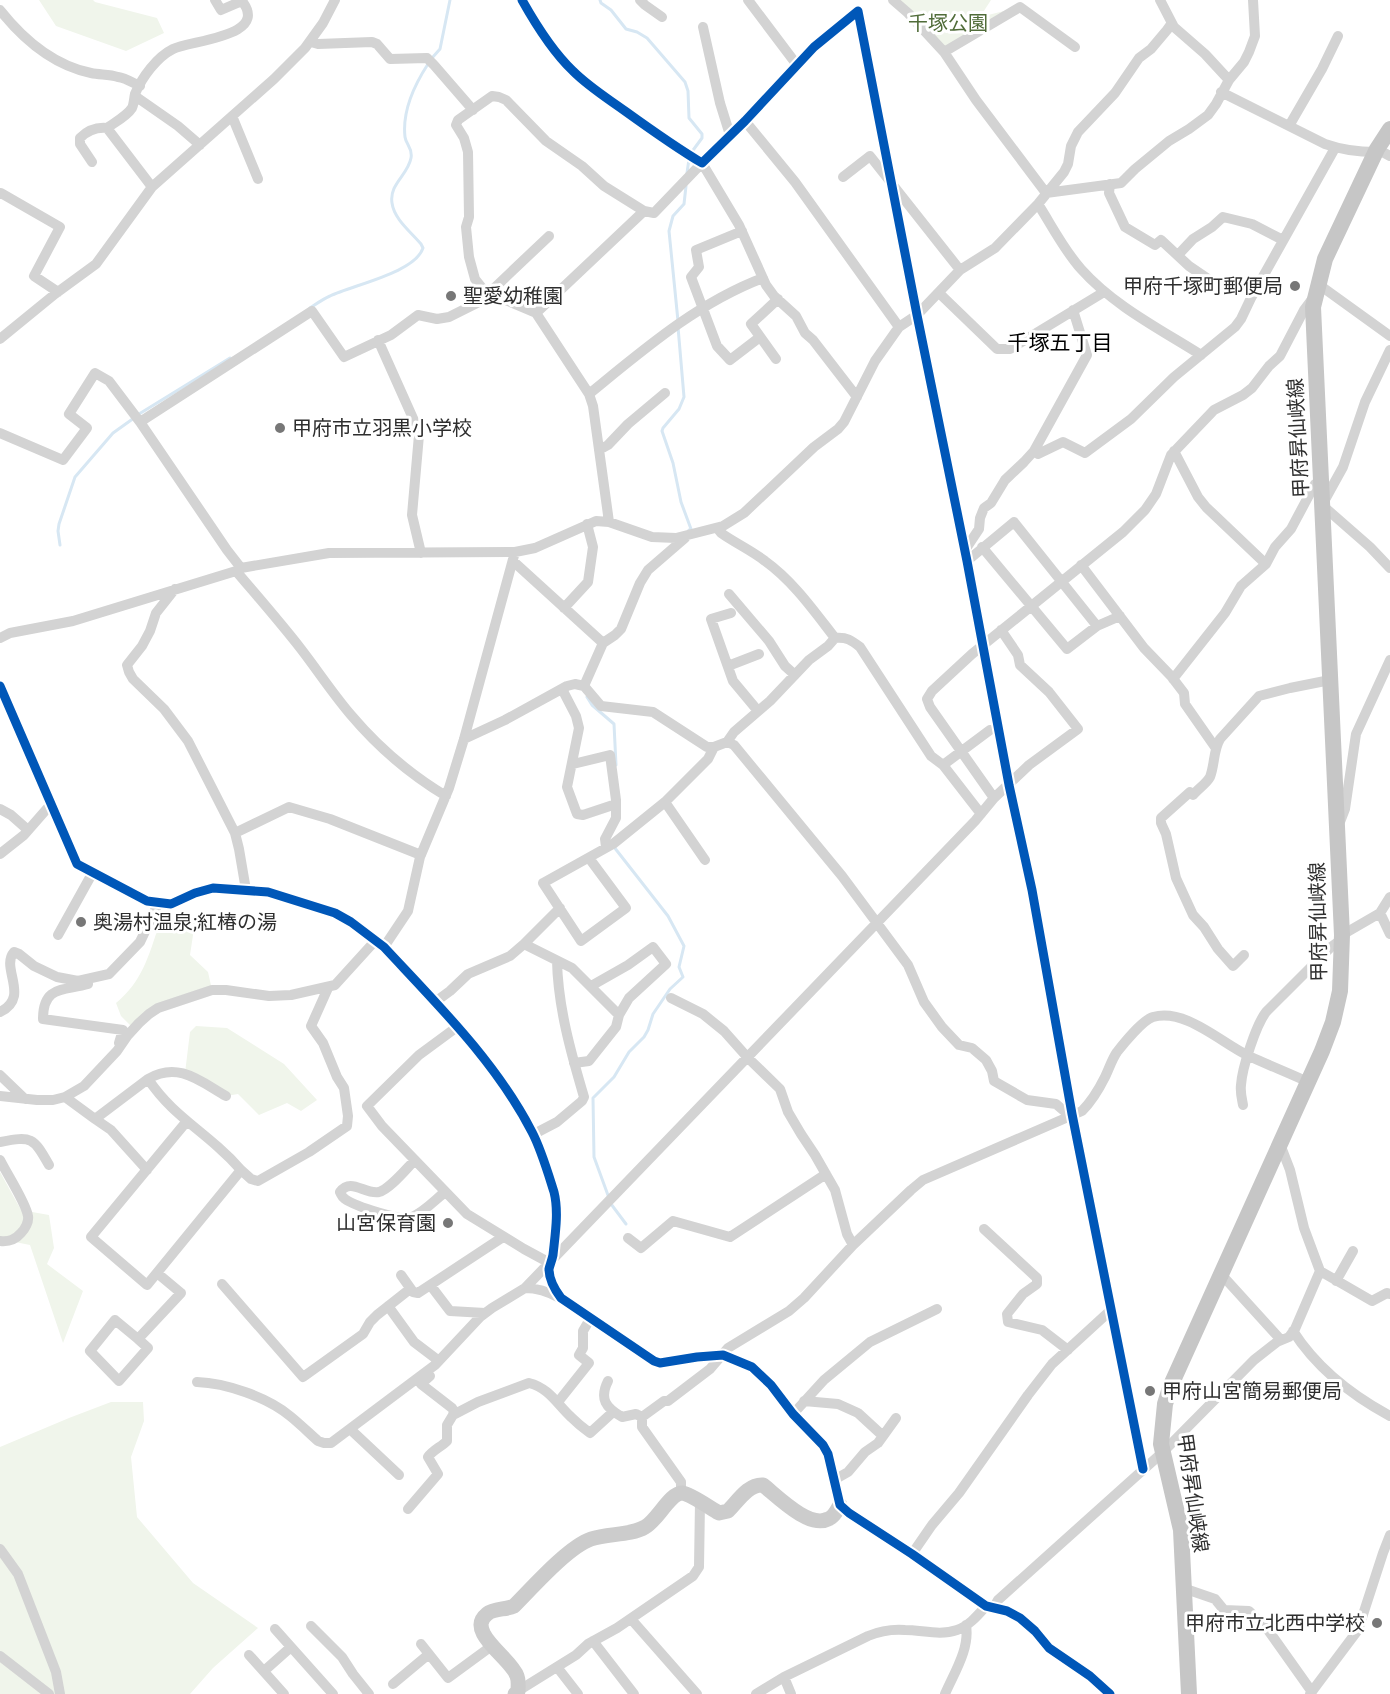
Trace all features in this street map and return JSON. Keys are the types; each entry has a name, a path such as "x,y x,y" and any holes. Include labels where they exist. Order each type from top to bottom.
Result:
{"main road":[{"name":"甲府昇仙峡線","path":"1189,1694 1181,1530 1161,1444 1165,1404 1171,1385 1308,1082 1329,1031 1340,991 1342,937 1313,307 1325,259 1381,152 1390,129"}],"street":[{"path":"107,128 132,107 137,91 152,66 165,53 226,35 243,25 248,19 247,7 242,1 221,10 215,0"},
{"path":"0,339 96,264 152,187 274,80 311,42 334,0"},
{"path":"522,0 532,19 557,54 589,86 702,163 729,206 766,285 796,316 805,333 857,397"},
{"path":"640,0 652,4 662,16"},
{"path":"748,0 797,65"},
{"path":"893,0 908,12 944,52 976,100 1046,193"},
{"path":"1160,0 1174,27 1205,54 1229,80"},
{"path":"1046,193 1120,183 1169,141 1208,115 1229,80 1244,62 1255,36 1253,0"},
{"path":"944,52 1020,7 1075,46"},
{"path":"0,10 22,36 48,56 90,73 120,77 200,145"},
{"path":"609,522 590,394 536,313 491,294 483,289 475,279 469,257 466,227 469,218 468,152 464,138 456,125 458,120 492,96 499,96 506,100 546,141 582,166 604,186 644,211 654,213 814,48 858,11 966,555 1009,785 1032,890 1071,1115 1143,1469"},
{"path":"0,638 10,633 73,621 239,569 329,553 421,553 515,557 596,521 609,522 652,537 669,539 717,528 733,520 744,513 814,447 838,429 844,422 875,362 899,327 917,315 960,270 995,248 1038,204 1064,172 1071,146 1078,132 1115,93 1139,58 1151,49 1172,23"},
{"path":"703,27 720,103 730,135"},
{"path":"1289,126 1338,36"},
{"path":"311,42 318,44 372,42 377,44 390,59 431,62 473,110"},
{"path":"1221,92 1335,148 1353,152 1381,152"},
{"path":"232,116 258,179"},
{"path":"745,121 795,182 899,327"},
{"path":"92,162 80,144 80,138 100,127 107,128 152,187"},
{"path":"1034,451 1038,454 1063,442 1085,453 1131,420 1174,377 1235,327 1335,148"},
{"path":"843,177 870,156 960,270"},
{"path":"1110,184 1109,193 1125,227 1155,245 1161,240 1189,266 1210,281"},
{"path":"0,194 60,226 34,276 58,292"},
{"path":"1038,204 1068,252 1104,292 1201,355"},
{"path":"536,313 644,211"},
{"path":"1178,255 1223,217 1252,224 1283,240"},
{"path":"742,231 696,250 699,267 691,277 717,346 730,360 760,337"},
{"path":"140,422 312,311 344,357 391,335 418,315 437,319 449,317 491,294 549,236"},
{"path":"590,394 654,342 702,308 763,278"},
{"path":"994,798 930,707 927,699 932,691 982,645 1123,532 1146,510 1156,494 1165,467 1174,451 1214,410 1252,388 1280,356 1316,290 1390,336"},
{"path":"939,293 998,349 1010,349 1104,292"},
{"path":"776,359 751,324 778,299"},
{"path":"966,555 979,529 984,508 991,503 1005,480 1034,451 1087,354 1073,310"},
{"path":"378,340 419,435 412,515 421,553"},
{"path":"1390,350 1365,402 1343,467 1322,506 1370,547 1390,568"},
{"path":"0,433 63,460 87,428 69,414 95,373 109,381 140,422 239,569 352,717 425,783 446,796"},
{"path":"599,450 608,445 628,424 666,393"},
{"path":"1174,451 1198,497 1206,507 1266,564"},
{"path":"1173,679 1225,614 1241,586 1266,564 1275,547 1291,529 1315,484 1321,483"},
{"path":"966,555 982,548 1014,522 1097,626"},
{"path":"564,608 588,582 593,547 587,524"},
{"path":"717,528 781,574 815,611 835,638"},
{"path":"585,686 603,643 621,628 648,570 688,536"},
{"path":"982,548 1068,649 1097,626 1120,616"},
{"path":"515,557 564,608 603,643"},
{"path":"0,1096 53,1100 65,1097 84,1086 117,1051 139,1023 158,1008 212,990 269,996 327,988 335,985 380,944 408,911 421,855 446,796 464,739 515,557"},
{"path":"1082,565 1144,648 1184,693 1185,704 1215,747"},
{"path":"176,589 156,613 142,646 127,665 129,672 164,709 188,741 235,833 246,890"},
{"path":"729,594 769,641 785,666 795,675"},
{"path":"731,613 711,619 733,681 758,711"},
{"path":"197,1382 208,1382 238,1389 274,1405 318,1441 331,1443 435,1364 485,1313 525,1288 748,1058 994,798 1029,765 1078,729 1048,692 1020,665 1018,655 1001,630"},
{"path":"464,739 575,684 585,686 601,706 653,712 707,747 714,747 727,742 734,732 770,701 809,660 835,638 845,637 860,648 931,756 943,765 981,814"},
{"path":"728,666 759,654"},
{"path":"1337,828 1345,809 1356,734 1390,660"},
{"path":"1244,956 1233,966 1193,915 1176,878 1161,818 1190,792 1193,795 1209,778 1214,762 1215,747 1259,696 1330,680"},
{"path":"0,686 77,864 147,901 158,904 171,904 213,888 268,892 335,913 380,944 435,1002 501,1081 534,1134 555,1194 555,1232 549,1269 554,1288 561,1298"},
{"path":"562,689 576,716 579,728 567,787 577,814 583,815 616,804"},
{"path":"943,765 990,730"},
{"path":"727,742 741,752 842,876 909,965 924,1002 959,1046 972,1048 986,1060 994,1081 1027,1100 1056,1104 1071,1115"},
{"path":"588,858 626,909 581,941 543,884 606,847 665,802 708,759 714,747"},
{"path":"573,764 610,756 616,818 605,839 606,847"},
{"path":"665,802 705,861"},
{"path":"0,854 28,830 52,803"},
{"path":"235,833 289,807 330,819 421,855"},
{"path":"0,809 11,815 28,830"},
{"path":"58,934 93,872"},
{"path":"1243,1105 1240,1086 1259,1020 1342,937 1380,913 1390,897"},
{"path":"117,1051 123,1030 44,1019 45,1004 57,989 74,988 102,980 109,974 140,942 158,904"},
{"path":"435,1002 468,974 510,956 560,908"},
{"path":"1380,913 1390,934"},
{"path":"524,944 572,969 619,1015"},
{"path":"574,1063 589,1060 616,1027 619,1015 629,998 666,964 653,947 628,965 591,986"},
{"path":"0,1012 5,1003 13,1001 14,993 5,979 8,960 14,952 34,966 57,977 78,981 109,974"},
{"path":"534,1134 557,1122 584,1097 574,1063 558,986 557,961"},
{"path":"148,1079 159,1096 220,1148 251,1179 258,1181 309,1152 347,1126 344,1088 323,1042 311,1026 327,988"},
{"path":"671,998 703,1014 724,1031 780,1089 796,1127 835,1190 847,1234 853,1245"},
{"path":"642,1417 664,1401 668,1401 710,1369 728,1348 789,1311 853,1245 923,1180 1082,1111 1105,1078 1116,1054 1147,1020 1154,1017 1179,1017 1190,1021 1248,1055 1308,1082"},
{"path":"457,1027 418,1055 368,1106 382,1126 467,1214 503,1237 550,1261"},
{"path":"95,1119 158,1073 172,1071 185,1073 226,1096"},
{"path":"0,1076 25,1099"},
{"path":"65,1097 111,1130 147,1170"},
{"path":"187,1121 91,1237 147,1285 241,1170"},
{"path":"0,1142 28,1139 39,1147 49,1165"},
{"path":"1280,1144 1290,1170 1304,1228 1320,1271 1372,1301 1387,1293 1390,1294"},
{"path":"0,1160 28,1217 26,1227 16,1238 8,1242 0,1241"},
{"path":"415,1161 386,1189 377,1192 353,1185 342,1188 341,1195 346,1200 376,1212 407,1219 413,1217 445,1192"},
{"path":"628,1238 641,1248 674,1221 729,1237 826,1174"},
{"path":"984,1228 1037,1278 1037,1284 1023,1294 1007,1314 1008,1322 1042,1330 1068,1350"},
{"path":"401,1275 413,1292 418,1293 503,1237"},
{"path":"1336,1281 1353,1251"},
{"path":"756,1694 784,1677 882,1631 946,1633 966,1625 998,1600 1162,1452 1254,1360 1281,1340 1289,1337 1320,1271"},
{"path":"138,1339 181,1293 157,1273"},
{"path":"1221,1274 1281,1340"},
{"path":"222,1284 303,1377 363,1334 370,1322 410,1288"},
{"path":"431,1286 450,1311 485,1313"},
{"path":"525,1288 537,1288 561,1298 654,1362 723,1355 752,1367 823,1444 828,1454 840,1505 990,1606 1020,1618 1049,1648 1090,1676 1110,1694"},
{"path":"388,1306 414,1342 435,1364"},
{"path":"793,1414 824,1380 870,1342 937,1309"},
{"path":"912,1554 1052,1365 1111,1310"},
{"path":"558,1402 589,1363 579,1355 583,1348 583,1331 590,1318"},
{"path":"115,1320 138,1339 148,1348 119,1381 90,1351 115,1320"},
{"path":"1293,1331 1304,1347 1340,1381 1363,1401 1390,1416"},
{"path":"408,1509 438,1474 428,1457 447,1441 447,1425 453,1415 453,1408 421,1384 433,1374 435,1364"},
{"path":"608,1381 603,1393 605,1403 613,1412 622,1417 636,1414 642,1417"},
{"path":"453,1415 478,1402 529,1383 549,1392 570,1416 590,1433 613,1412"},
{"path":"804,1401 838,1404 858,1413 883,1436"},
{"path":"642,1417 642,1427 681,1482 681,1493"},
{"path":"834,1480 849,1472 865,1452 878,1443 897,1418"},
{"path":"350,1429 399,1474"},
{"path":"517,1693 518,1677 485,1638 480,1626 482,1620 490,1612 514,1606 545,1574 579,1545 594,1538 643,1529 656,1519 675,1496 681,1493 689,1495 719,1513 724,1513 750,1488 756,1484 763,1485 804,1516 824,1521 831,1518 840,1505"},
{"path":"517,1693 576,1655 588,1644 631,1619 689,1580 699,1567 700,1502"},
{"path":"1183,1588 1215,1599 1224,1610 1249,1611 1268,1630 1311,1693 1358,1630 1390,1535"},
{"path":"0,1549 18,1574 56,1672 60,1694"},
{"path":"631,1619 697,1694"},
{"path":"945,1694 963,1653 968,1634 966,1625"},
{"path":"311,1626 342,1657 369,1694"},
{"path":"275,1629 333,1694"},
{"path":"593,1641 634,1694"},
{"path":"421,1644 448,1678 493,1645"},
{"path":"264,1671 291,1647"},
{"path":"393,1684 429,1654"},
{"path":"249,1655 284,1694"},
{"path":"0,1656 49,1694"},
{"path":"557,1667 578,1694"},
{"path":"784,1677 792,1694"}],"green space":[{"path":"39,0 93,0 157,18 164,33 126,51 56,26"},
{"name":"千塚公園","path":"893,0 991,0 980,17 1020,7 944,52"},
{"path":"185,916 195,922 190,955 208,972 212,990 158,1008 134,1029 121,1016 116,1003 138,977 159,925"},
{"path":"196,1026 227,1028 284,1064 317,1100 301,1111 287,1103 259,1115 238,1094 226,1096 185,1073 190,1032"},
{"path":"0,1172 21,1210 49,1215 54,1248 47,1264 83,1291 63,1343 30,1245 0,1239"},
{"path":"111,1402 143,1402 144,1421 131,1457 137,1517 193,1583 258,1628 213,1668 190,1694 0,1694 0,1447"}],"waterway":[{"path":"432,58 440,49 450,0"},
{"path":"600,0 626,29 647,38 685,82 688,91 689,118 702,134 702,138 691,153"},
{"path":"310,308 330,296 396,271 418,257 423,248 393,209 392,196 411,158 405,137 406,117 414,89 428,64"},
{"path":"687,173 689,159"},
{"path":"678,321 669,231 673,216 684,204 686,186"},
{"path":"678,327 684,397 679,409 662,431 673,463 681,502 691,529 689,530"},
{"path":"139,414 230,358"},
{"path":"60,545 59,524 75,477 113,433 134,418"},
{"path":"587,697 592,705 614,724 616,765"},
{"path":"609,1198 594,1157 593,1098 614,1077 629,1052 644,1037 653,1014 670,989 683,977 679,967 684,946 668,916 614,847"},
{"path":"611,1204 626,1224"}],"cycle path":[{"path":"522,0 551,46 579,77 653,131 702,163 814,47 858,11 1009,785 1032,890 1072,1114 1143,1469"},
{"path":"0,686 77,864 147,901 171,904 213,888 268,892 335,913 384,947 445,1012 483,1058 517,1106 532,1132 554,1192 556,1232 549,1269 550,1277 561,1298 654,1361 660,1363 723,1355 752,1367 771,1385 793,1414 823,1445 828,1454 840,1505 986,1606 1007,1611 1020,1618 1049,1648 1090,1676 1110,1694"}],"place":[{"name":"甲府千塚町郵便局","path":"1295,286"},
{"name":"聖愛幼稚園","path":"451,296"},
{"name":"甲府市立羽黒小学校","path":"280,428"},
{"name":"奥湯村温泉;紅椿の湯","path":"81,922"},
{"name":"山宮保育園","path":"448,1223"},
{"name":"甲府山宮簡易郵便局","path":"1150,1391"},
{"name":"甲府市立北西中学校","path":"1377,1623"}],"district":[{"name":"千塚五丁目","path":"1060,343"}]}
